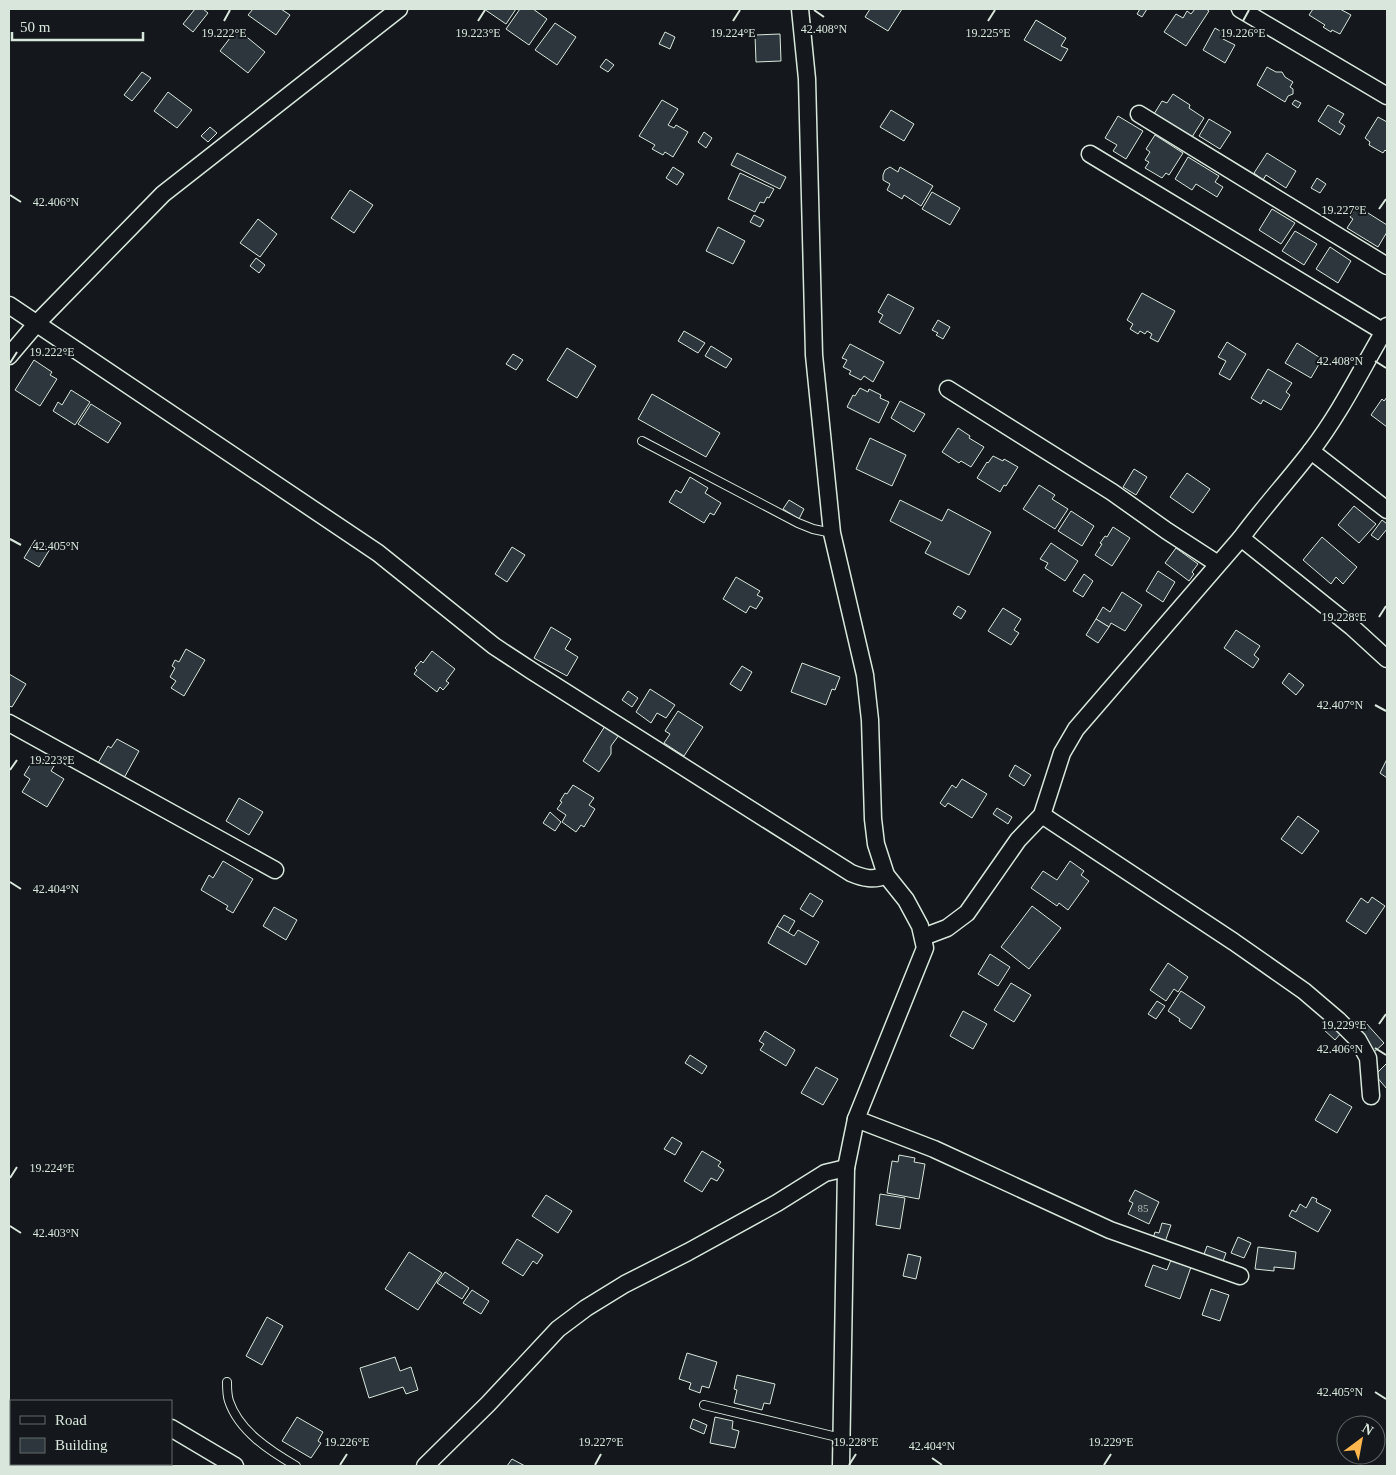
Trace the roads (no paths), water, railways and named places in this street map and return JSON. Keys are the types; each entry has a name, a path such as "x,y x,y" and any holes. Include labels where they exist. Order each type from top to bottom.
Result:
{"street":[{"path":"9,356 37,323 163,194 399,9"},
{"path":"800,9 807,88 814,355 832,533 865,675 870,720 876,844 886,875 912,910 923,937 925,948 856,1119 846,1168 841,1466"},
{"path":"1240,9 1387,96"},
{"path":"1139,114 1387,266"},
{"path":"923,937 947,928 966,913 1018,840 1042,815 1062,754 1076,729 1240,538 1311,451 1346,400 1385,329 1090,154"},
{"path":"9,305 378,553 501,651 851,873 869,878 886,875"},
{"path":"948,389 1112,492 1218,564"},
{"path":"1311,451 1387,510"},
{"path":"1240,538 1352,627 1387,659"},
{"path":"9,723 275,870"},
{"path":"1042,815 1234,942 1304,991 1338,1020 1358,1040 1368,1058 1371,1096"},
{"path":"856,1119 934,1149 1110,1230 1240,1276"},
{"path":"425,1466 488,1404 558,1329 586,1308 624,1284 688,1252 777,1203 825,1173 846,1168"},
{"path":"172,1429 235,1466"}],"lane":[{"path":"642,441 798,523 832,533"},
{"path":"226,1382 228,1401 240,1422 255,1438 296,1466"},
{"path":"704,1405 841,1438"}]}
